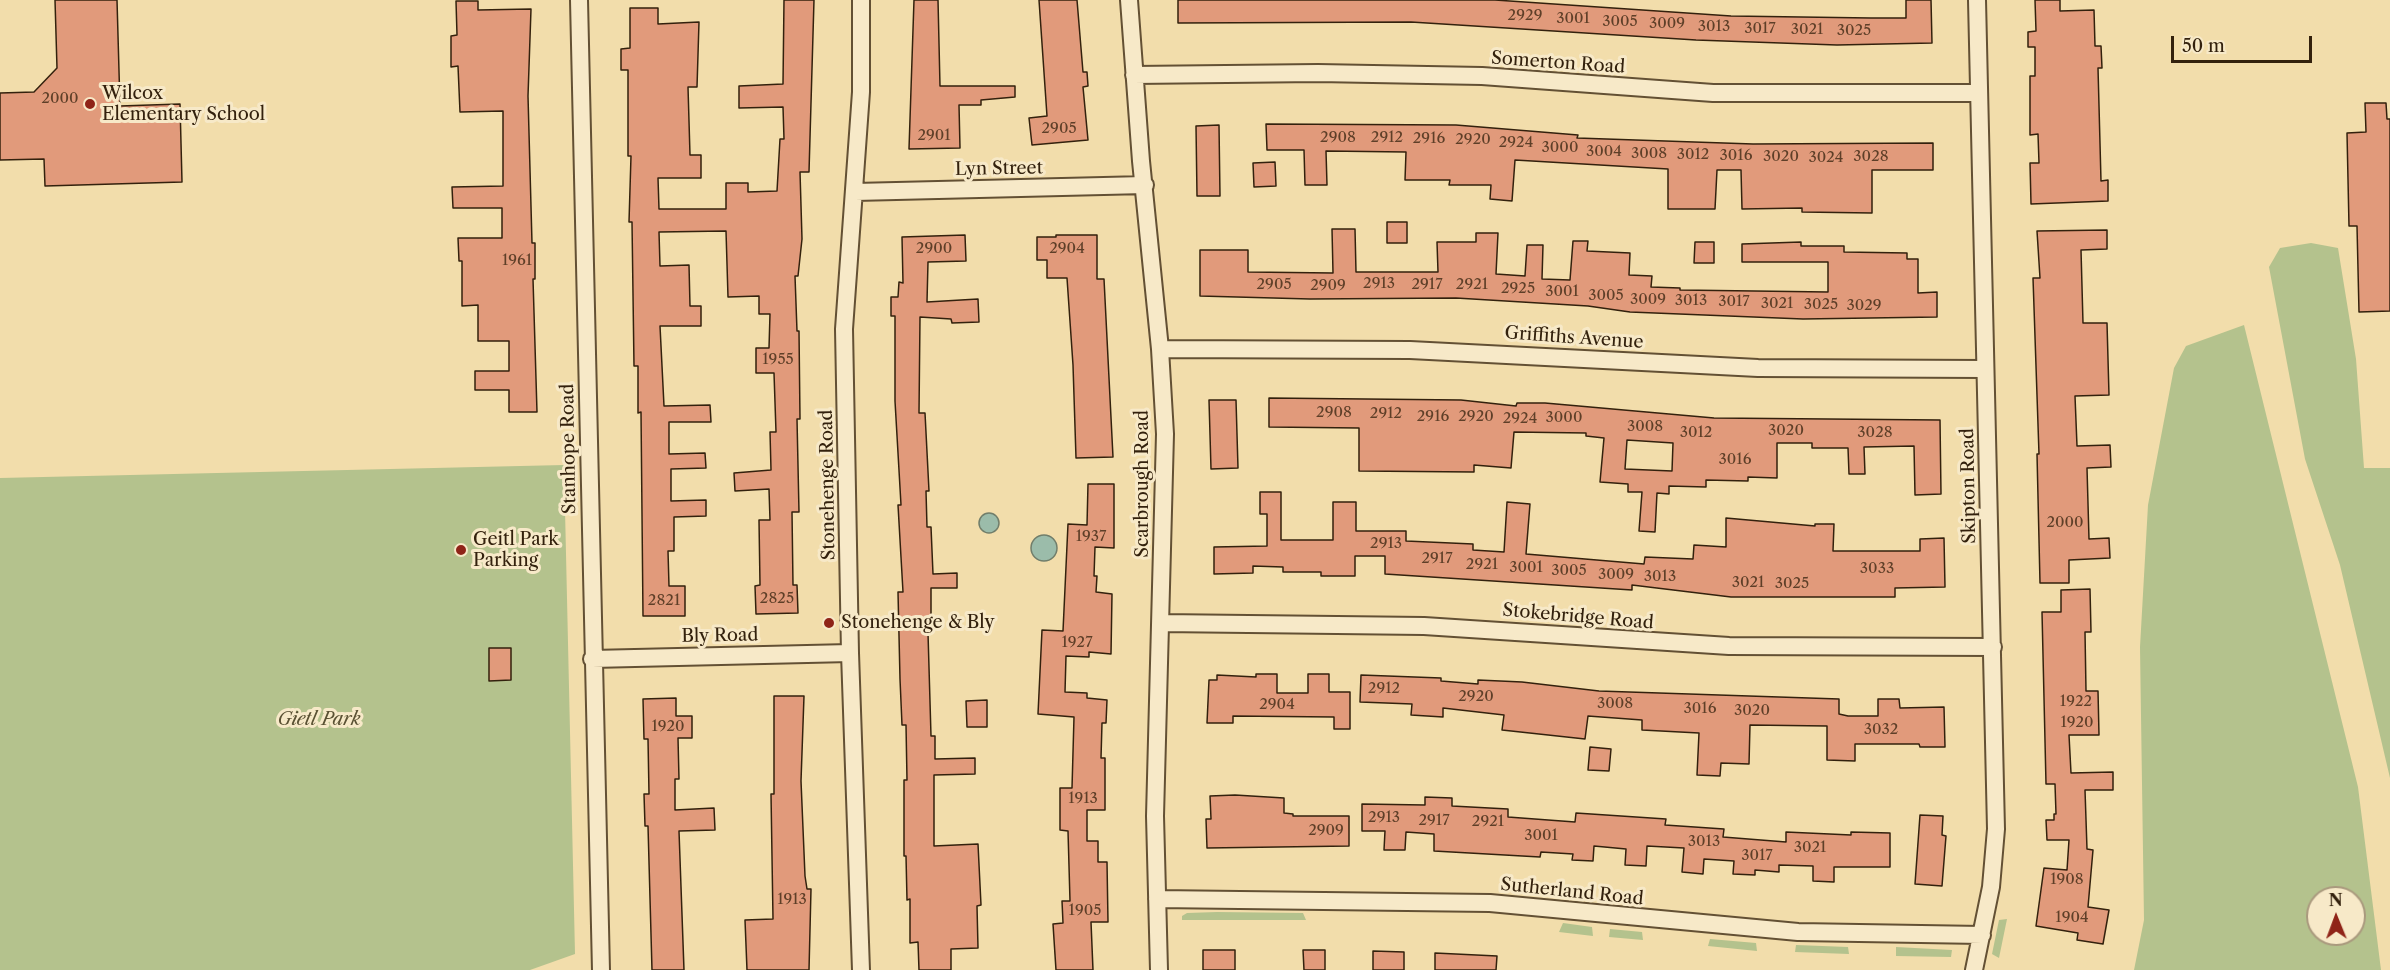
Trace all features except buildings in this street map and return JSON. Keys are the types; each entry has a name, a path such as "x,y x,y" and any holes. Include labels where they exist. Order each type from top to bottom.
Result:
{"street":[{"name":"Stanhope Road","path":"579,0 592,658 601,970"},
{"name":"Stonehenge Road","path":"861,0 861,92 844,329 850,653 861,970"},
{"name":"Scarbrough Road","path":"1129,0 1160,349 1165,434 1156,749 1160,970"},
{"name":"Skipton Road","path":"1974,970 1991,887 1996,829 1977,0"},
{"name":"Somerton Road","path":"1134,75 1318,73 1470,76 1713,93 1979,93"},
{"name":"Lyn Street","path":"855,192 1145,185"},
{"name":"Griffiths Avenue","path":"1160,349 1410,350 1758,368 1985,369"},
{"name":"Stokebridge Road","path":"1161,623 1424,626 1729,646 1993,647"},
{"name":"Bly Road","path":"592,658 850,653"},
{"name":"Sutherland Road","path":"1157,899 1490,903 1788,931 1982,935"}],"green space":[{"path":"2311,243 2338,248 2356,359 2364,468 2390,468 2390,778 2340,565 2305,459 2269,267 2280,248"},
{"path":"2244,325 2358,787 2381,970 2134,970 2144,920 2140,647 2148,505 2174,368 2186,346"},
{"name":"Gietl Park","path":"564,465 575,954 530,970 0,970 0,478"},
{"path":"1187,913 1303,913 1306,920 1182,920 1182,916"},
{"path":"2007,919 1999,958 1992,954 1999,920"},
{"path":"1563,923 1592,927 1593,936 1559,932"},
{"path":"1610,929 1642,932 1643,940 1609,937"},
{"path":"1710,939 1756,943 1757,951 1708,946"},
{"path":"1796,945 1848,947 1849,954 1795,952"},
{"path":"1896,947 1952,950 1951,957 1896,956"}],"shaded area":[{"path":"989,513 996,516 999,523 996,530 989,533 982,530 979,523 982,516"},
{"path":"1044,535 1053,539 1057,548 1053,557 1044,561 1035,557 1031,548 1035,539"}],"place":[{"name":"Wilcox Elementary School","path":"90,104"},
{"name":"Geitl Park Parking","path":"461,550"},
{"name":"Stonehenge & Bly","path":"829,623"}]}
